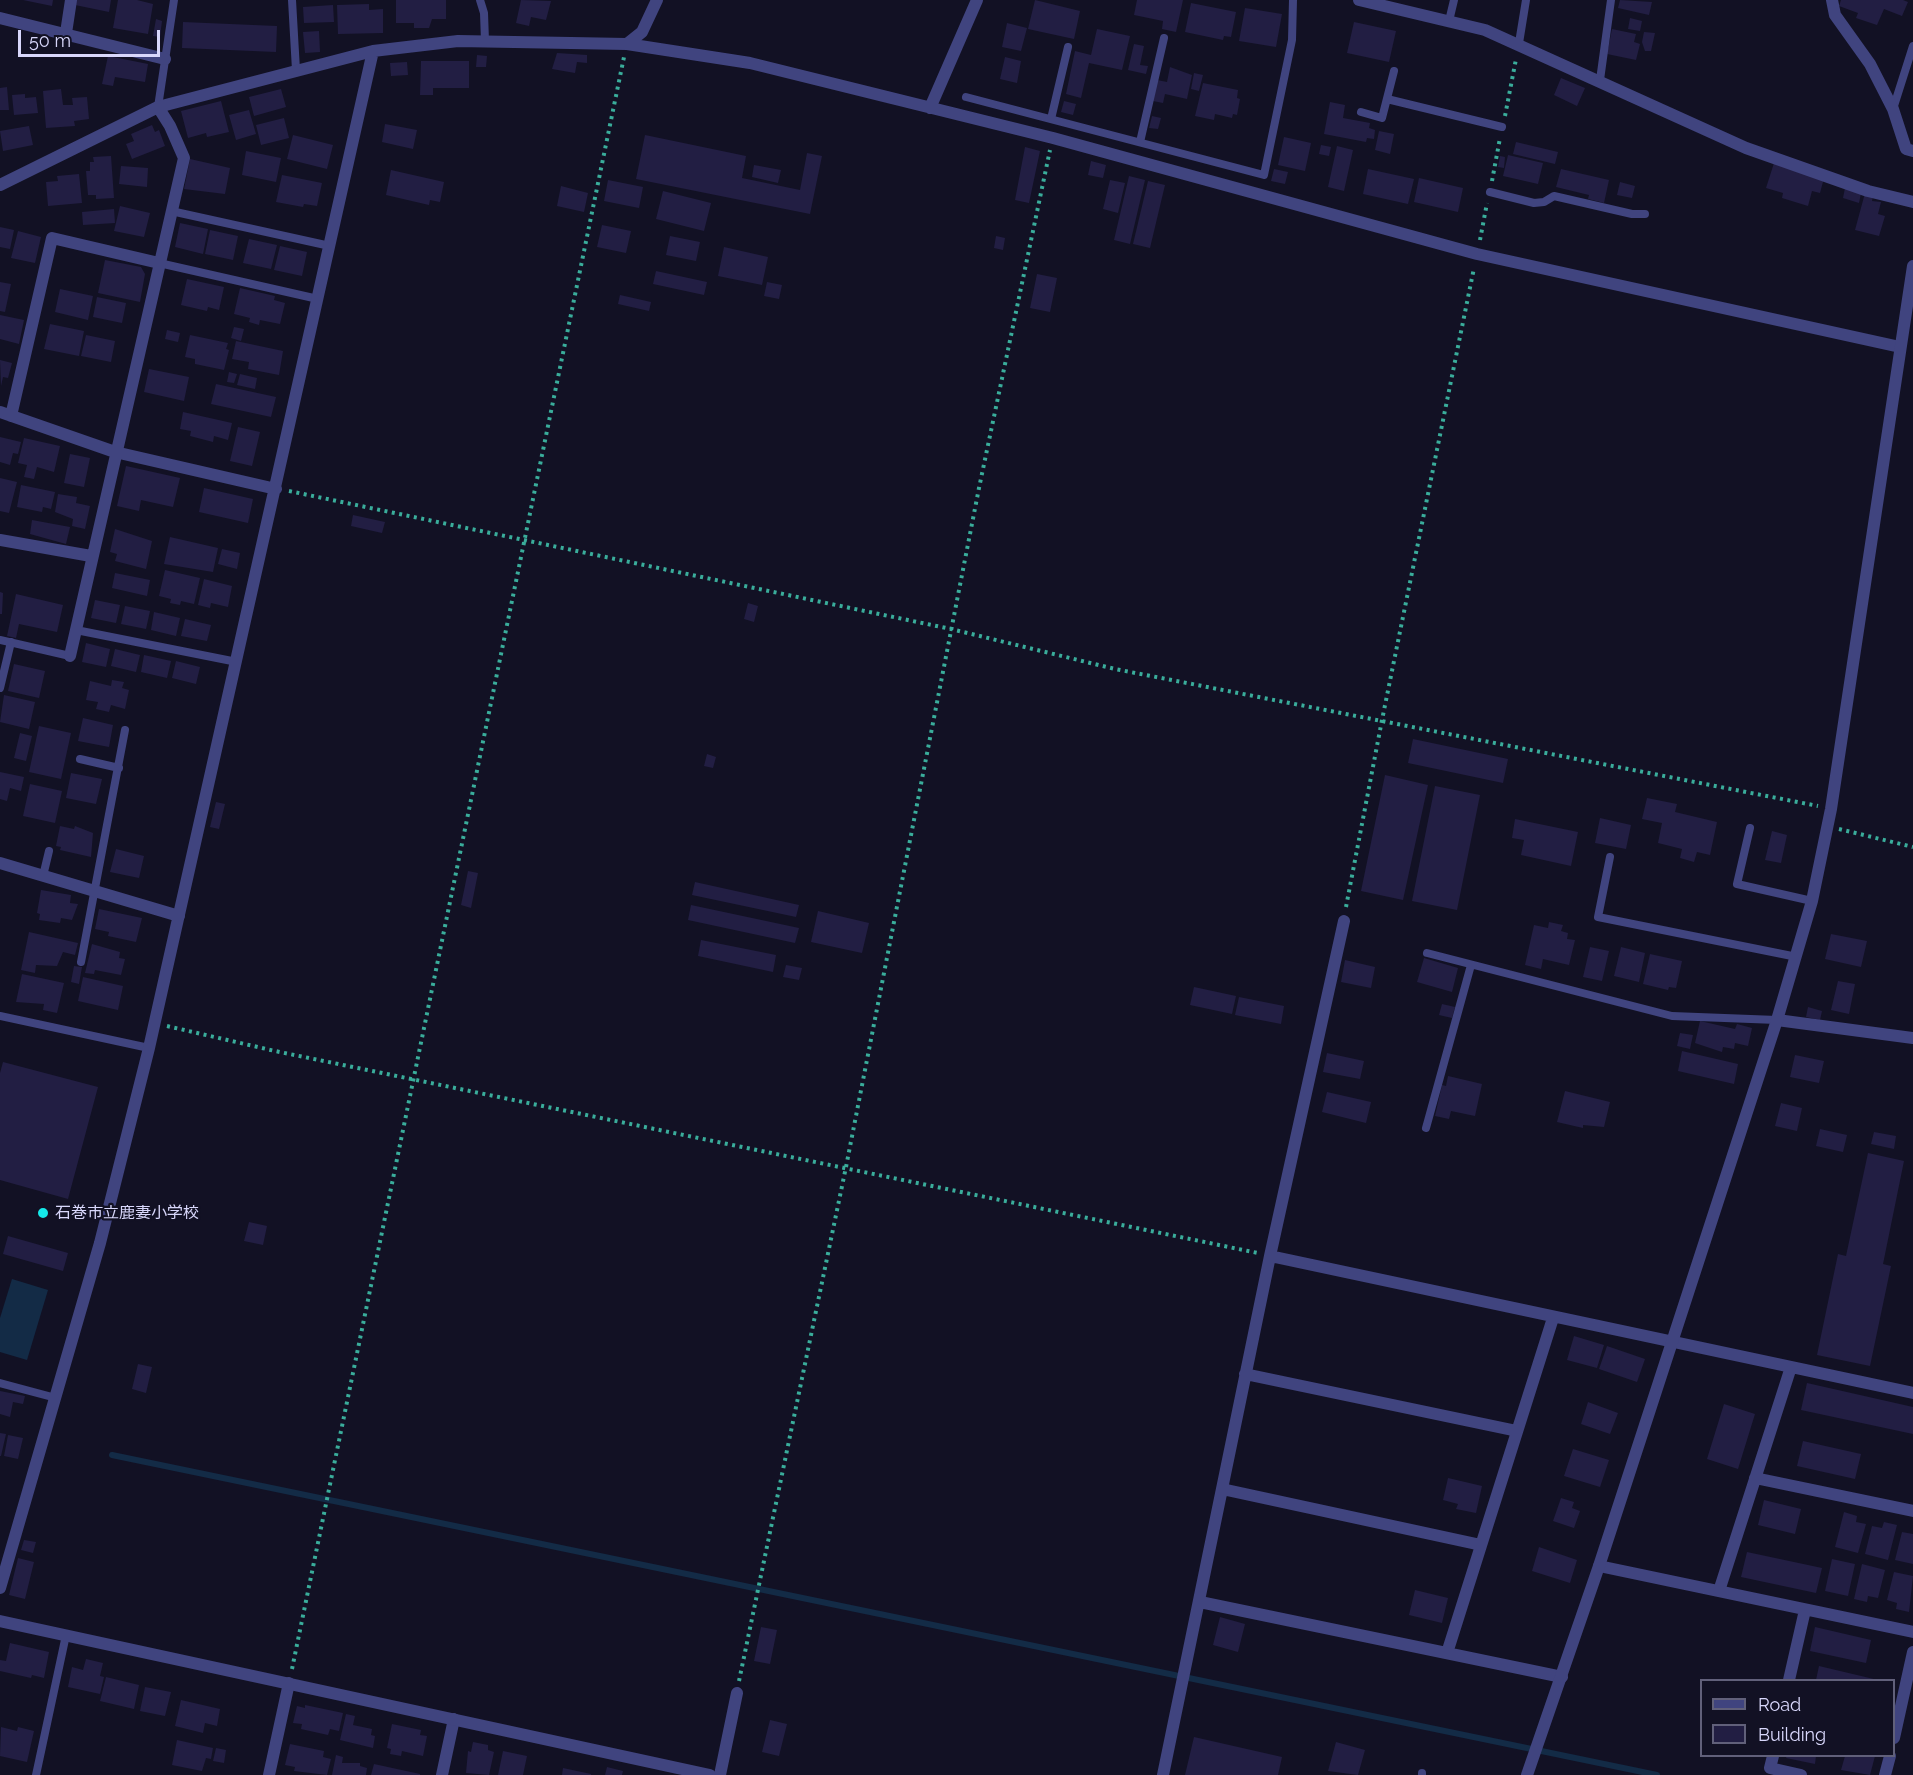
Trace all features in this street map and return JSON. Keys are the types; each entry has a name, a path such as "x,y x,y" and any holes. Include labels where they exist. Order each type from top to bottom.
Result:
{"street":[{"path":"66,33 70,0"},
{"path":"627,44 642,32 657,0"},
{"path":"930,108 977,0"},
{"path":"1359,0 1485,30 1519,43 1746,148 1868,191 1913,202"},
{"path":"1832,0 1835,15 1870,64 1893,109 1906,149 1913,151"},
{"path":"0,18 165,59"},
{"path":"0,185 159,107 373,51 458,41 627,44 750,63 1053,138 1477,254 1900,347"},
{"path":"0,1588 100,1243 155,1024 373,51"},
{"path":"70,656 184,158 159,107"},
{"path":"159,263 52,238 6,414 115,452 276,489"},
{"path":"1527,1775 1599,1566 1778,1020 1812,901 1831,809 1913,266"},
{"path":"0,540 92,556"},
{"path":"0,863 179,916"},
{"path":"1163,1775 1270,1256 1344,921"},
{"path":"1778,1020 1913,1038"},
{"path":"1270,1256 1913,1393"},
{"path":"1447,1653 1553,1318"},
{"path":"1719,1591 1791,1367"},
{"path":"1245,1374 1517,1431"},
{"path":"1755,1478 1913,1511"},
{"path":"1222,1489 1481,1545"},
{"path":"1599,1566 1913,1632"},
{"path":"1200,1602 1562,1677"},
{"path":"1790,1679 1805,1610"},
{"path":"0,1621 710,1775"},
{"path":"1895,1729 1913,1652"},
{"path":"269,1775 289,1683"},
{"path":"720,1775 737,1693"},
{"path":"441,1775 454,1719"},
{"path":"1773,1757 1770,1768 1801,1775"},
{"path":"1885,1775 1890,1757"}],"lane":[{"path":"159,107 174,0"},
{"path":"292,0 296,70"},
{"path":"480,0 484,13 485,41"},
{"path":"966,97 1264,174 1292,40 1293,0"},
{"path":"1449,21 1454,0"},
{"path":"1519,43 1526,0"},
{"path":"1600,80 1611,0"},
{"path":"1140,142 1164,38"},
{"path":"1893,109 1913,45"},
{"path":"1051,119 1068,47"},
{"path":"1361,112 1382,118 1394,71"},
{"path":"1387,99 1502,128"},
{"path":"1490,192 1534,203 1545,202 1554,196 1632,214 1645,214"},
{"path":"171,211 330,246"},
{"path":"159,263 318,299"},
{"path":"76,630 237,662"},
{"path":"0,640 70,656"},
{"path":"0,688 11,642"},
{"path":"81,962 125,730"},
{"path":"80,759 119,768"},
{"path":"1750,828 1737,884 1812,901"},
{"path":"43,876 49,850"},
{"path":"1610,857 1598,917 1797,957"},
{"path":"1427,953 1672,1016 1778,1020"},
{"path":"1426,1128 1471,965"},
{"path":"0,1016 149,1048"},
{"path":"0,1383 56,1398"},
{"path":"36,1775 66,1635"}],"path":[{"path":"1344,921 1382,720 1519,43"},
{"path":"289,1683 411,1079 627,44"},
{"path":"737,1693 846,1167 951,630 1053,138"},
{"path":"276,489 951,630 1115,669 1831,809"},
{"path":"1827,826 1913,847"},
{"path":"155,1024 1270,1256"}],"water":[{"path":"12,1279 48,1290 27,1360 0,1352 0,1318"}],"building":[{"path":"23,0 53,0 52,6"},
{"path":"76,0 111,0 109,12 75,5"},
{"path":"118,0 137,0 153,4 148,34 113,28"},
{"path":"396,0 446,0 446,19 432,19 429,28 414,28 414,23 396,23"},
{"path":"521,0 551,1 546,20 531,17 529,26 516,23"},
{"path":"1035,0 1080,11 1074,39 1028,29"},
{"path":"1137,0 1183,0 1176,32 1162,29 1163,21 1134,15"},
{"path":"1620,0 1652,2 1649,15 1618,8"},
{"path":"1841,0 1903,0 1908,2 1902,16 1884,9 1877,25 1856,18 1858,13 1839,6"},
{"path":"1191,3 1236,12 1231,37 1224,36 1223,40 1185,32"},
{"path":"369,4 369,10 383,9 383,33 338,34 337,5"},
{"path":"333,5 334,22 304,23 303,7"},
{"path":"1245,8 1282,14 1276,47 1239,41"},
{"path":"1630,18 1642,21 1640,31 1628,29"},
{"path":"156,19 162,21 160,37 153,36"},
{"path":"183,22 277,26 276,52 182,48"},
{"path":"1354,22 1396,31 1389,62 1347,53"},
{"path":"1007,23 1027,28 1021,51 1002,47"},
{"path":"1097,29 1130,36 1122,70 1089,63 1081,98 1066,94 1075,51 1091,55"},
{"path":"1612,29 1636,34 1634,42 1640,44 1636,60 1607,54"},
{"path":"319,31 320,52 305,53 303,32"},
{"path":"1644,32 1655,33 1651,51 1645,51 1642,42"},
{"path":"1134,44 1144,46 1140,65 1148,66 1146,74 1128,70"},
{"path":"557,53 587,55 587,63 577,62 575,73 552,69"},
{"path":"477,55 487,56 486,67 476,67"},
{"path":"108,56 148,64 145,82 115,77 113,86 102,84"},
{"path":"1005,57 1021,61 1017,83 1000,79"},
{"path":"421,61 469,61 469,88 433,88 433,95 420,95"},
{"path":"407,62 408,75 391,76 390,63"},
{"path":"1170,67 1192,75 1187,99 1165,94 1163,103 1153,101 1157,80 1167,82"},
{"path":"1194,73 1203,75 1199,91 1191,89"},
{"path":"1561,78 1585,88 1577,106 1554,95"},
{"path":"1203,83 1238,90 1237,98 1240,99 1237,115 1233,114 1232,118 1215,114 1214,120 1195,116"},
{"path":"7,87 9,110 0,110 0,88"},
{"path":"61,89 63,105 73,105 72,98 87,97 89,119 74,121 75,126 46,128 43,91"},
{"path":"281,89 286,107 254,116 249,97"},
{"path":"25,94 25,98 36,97 38,113 14,115 12,95"},
{"path":"221,101 229,132 207,137 206,133 188,138 181,111"},
{"path":"1064,101 1076,104 1073,115 1061,112"},
{"path":"1330,102 1345,105 1343,118 1370,123 1369,128 1375,130 1374,139 1367,138 1366,142 1324,134"},
{"path":"249,110 256,134 236,140 229,115"},
{"path":"1152,116 1161,118 1158,129 1149,128"},
{"path":"284,118 289,138 261,145 256,125"},
{"path":"385,124 417,130 413,149 382,142"},
{"path":"152,125 155,132 159,130 165,146 132,159 126,144 134,141 131,134"},
{"path":"29,126 33,145 3,151 0,131"},
{"path":"1379,131 1394,134 1390,154 1375,150"},
{"path":"293,135 333,145 327,169 287,159"},
{"path":"645,135 746,156 742,178 800,190 807,153 822,156 810,214 636,179"},
{"path":"1284,137 1311,143 1305,171 1278,165"},
{"path":"1516,142 1558,152 1555,164 1513,154"},
{"path":"1321,145 1331,147 1329,156 1319,154"},
{"path":"1337,146 1353,150 1344,191 1328,187"},
{"path":"1025,147 1040,151 1029,203 1015,200"},
{"path":"246,151 281,158 276,182 242,175"},
{"path":"1508,155 1543,163 1538,184 1503,176"},
{"path":"111,156 114,198 96,199 96,195 88,195 86,171 90,171 90,162 94,162 93,157"},
{"path":"1500,156 1505,157 1504,168 1498,167"},
{"path":"190,159 230,168 225,194 184,189"},
{"path":"1091,161 1106,165 1103,178 1088,175"},
{"path":"1774,163 1824,178 1820,193 1812,191 1808,206 1782,198 1783,193 1766,188"},
{"path":"754,165 781,170 778,183 752,177"},
{"path":"121,166 148,168 147,187 119,184"},
{"path":"1274,169 1288,172 1285,184 1271,181"},
{"path":"1368,169 1414,179 1408,204 1363,194"},
{"path":"1561,169 1609,180 1604,203 1588,199 1589,195 1556,187"},
{"path":"391,170 444,182 440,202 430,200 429,205 386,195"},
{"path":"79,174 82,203 48,206 46,182 58,181 57,176"},
{"path":"282,175 322,183 317,206 304,204 303,207 276,202"},
{"path":"1129,176 1145,180 1130,244 1114,240"},
{"path":"1419,178 1463,188 1458,212 1414,202"},
{"path":"608,180 643,187 639,208 604,201"},
{"path":"1110,180 1125,183 1118,213 1103,209"},
{"path":"1148,181 1165,185 1150,248 1133,244"},
{"path":"1620,182 1635,186 1632,198 1617,195"},
{"path":"561,186 588,193 584,212 557,206"},
{"path":"1845,188 1861,193 1859,203 1843,198"},
{"path":"663,191 711,203 704,231 656,219"},
{"path":"1865,193 1873,196 1872,201 1881,202 1878,214 1885,216 1879,236 1855,230"},
{"path":"120,206 150,213 144,237 114,231"},
{"path":"114,209 115,223 83,225 82,212"},
{"path":"180,223 208,229 203,254 175,247"},
{"path":"602,225 631,231 626,253 597,247"},
{"path":"0,227 14,230 10,249 0,247"},
{"path":"210,230 238,236 233,260 205,254"},
{"path":"18,231 41,237 35,263 11,258"},
{"path":"670,236 700,242 696,261 666,255"},
{"path":"996,236 1005,238 1003,250 994,248"},
{"path":"249,239 277,245 271,269 243,263"},
{"path":"280,246 307,252 302,276 274,270"},
{"path":"724,247 768,257 762,285 718,276"},
{"path":"105,260 141,267 145,274 140,302 98,293"},
{"path":"656,271 707,282 704,295 653,284"},
{"path":"1037,274 1057,278 1050,312 1030,308"},
{"path":"187,279 224,287 219,310 208,307 207,311 181,305"},
{"path":"0,282 11,284 5,312 0,311"},
{"path":"767,282 782,285 779,299 764,296"},
{"path":"240,288 275,296 274,300 285,303 280,324 260,320 259,325 249,322 250,318 234,314"},
{"path":"60,289 93,296 88,320 55,312"},
{"path":"620,295 651,302 649,311 618,304"},
{"path":"97,297 126,303 122,323 93,317"},
{"path":"0,315 24,320 19,344 0,339"},
{"path":"50,324 84,331 79,356 44,349"},
{"path":"234,327 244,329 241,341 231,338"},
{"path":"167,330 180,333 178,342 165,339"},
{"path":"86,335 115,341 111,362 81,356"},
{"path":"190,335 228,343 226,349 229,350 224,370 195,364 195,359 185,357"},
{"path":"236,341 283,351 279,375 248,369 249,362 232,359"},
{"path":"0,360 12,363 8,378 3,377 1,386"},
{"path":"149,369 189,377 184,401 144,392"},
{"path":"229,372 237,374 234,383 227,382"},
{"path":"240,374 257,378 255,389 237,385"},
{"path":"216,384 276,397 271,417 211,404"},
{"path":"183,412 232,423 228,440 214,436 213,442 190,436 191,431 180,429"},
{"path":"238,427 260,432 252,466 230,461"},
{"path":"0,437 21,442 18,454 13,453 10,465 0,462"},
{"path":"24,438 60,446 54,472 37,467 34,479 24,477 27,465 18,463"},
{"path":"70,454 90,458 84,487 64,483"},
{"path":"126,466 180,478 173,507 141,500 139,511 117,506"},
{"path":"0,478 17,482 9,513 0,511"},
{"path":"21,485 55,492 51,509 43,507 42,512 17,507"},
{"path":"204,488 253,499 248,523 199,512"},
{"path":"58,494 77,497 76,503 90,506 85,529 72,526 73,519 55,512"},
{"path":"353,515 385,522 382,533 351,526"},
{"path":"32,520 70,527 66,544 30,534"},
{"path":"115,529 152,541 146,569 115,561 117,554 110,552"},
{"path":"170,537 218,548 213,572 164,564"},
{"path":"222,549 240,553 237,569 218,564"},
{"path":"165,570 200,578 194,604 181,601 180,605 170,603 171,599 159,596"},
{"path":"115,573 150,580 147,596 112,588"},
{"path":"204,579 232,586 228,607 211,603 210,608 198,605"},
{"path":"0,592 3,593 2,614 0,614"},
{"path":"16,594 63,605 57,632 19,624 16,638 7,636"},
{"path":"95,600 120,605 116,623 91,618"},
{"path":"748,603 758,606 754,622 744,619"},
{"path":"125,606 150,611 146,629 121,624"},
{"path":"154,612 180,618 176,636 151,630"},
{"path":"185,619 211,625 207,641 181,636"},
{"path":"86,643 110,649 106,667 82,662"},
{"path":"115,649 140,655 136,672 111,666"},
{"path":"144,655 171,661 167,678 141,672"},
{"path":"176,661 200,667 196,684 172,678"},
{"path":"14,664 45,671 39,698 8,691"},
{"path":"112,680 124,682 122,688 129,690 125,709 111,705 109,712 96,709 98,702 86,700 90,681 111,686"},
{"path":"4,695 35,702 29,729 0,722"},
{"path":"83,718 113,725 109,747 78,741"},
{"path":"39,726 71,733 61,779 29,772"},
{"path":"20,733 32,736 26,761 14,758"},
{"path":"1413,739 1508,759 1503,783 1408,763"},
{"path":"707,754 716,757 713,768 704,766"},
{"path":"0,772 24,777 21,791 10,788 7,801 0,799"},
{"path":"71,773 102,779 96,804 66,798"},
{"path":"1385,775 1428,785 1403,900 1361,891"},
{"path":"30,784 62,791 55,823 23,816"},
{"path":"1435,786 1480,795 1457,910 1412,901"},
{"path":"1647,798 1677,804 1675,812 1717,822 1710,855 1697,852 1694,862 1680,858 1682,849 1658,843 1662,823 1642,819"},
{"path":"216,802 225,804 219,829 210,827"},
{"path":"1600,818 1631,825 1626,849 1595,843"},
{"path":"1515,819 1578,832 1571,866 1521,855 1524,840 1512,838"},
{"path":"60,826 74,829 75,826 93,833 91,857 60,850 61,847 56,846"},
{"path":"1772,831 1787,835 1781,863 1765,860"},
{"path":"116,849 144,856 139,878 110,872"},
{"path":"468,871 478,873 471,908 461,905"},
{"path":"695,882 799,905 796,917 692,895"},
{"path":"41,890 71,895 70,903 78,904 72,920 61,918 60,923 39,920 40,914 37,913"},
{"path":"691,905 799,928 795,943 688,920"},
{"path":"99,909 142,918 136,942 108,936 109,932 95,929"},
{"path":"818,911 869,923 862,953 811,942"},
{"path":"1549,922 1563,925 1561,931 1568,933 1567,939 1575,940 1569,965 1543,959 1541,969 1525,965 1534,925 1548,928"},
{"path":"29,932 78,943 75,955 63,952 57,966 36,965 35,973 21,970"},
{"path":"1831,934 1867,941 1861,967 1825,959"},
{"path":"701,940 776,955 773,972 698,956"},
{"path":"92,944 120,952 119,958 125,959 121,975 95,970 94,974 85,973"},
{"path":"1590,947 1609,951 1602,981 1583,977"},
{"path":"1621,947 1645,953 1639,982 1614,976"},
{"path":"1650,954 1682,961 1676,988 1669,987 1668,990 1643,984"},
{"path":"1424,958 1458,968 1452,992 1417,982"},
{"path":"1345,960 1375,967 1371,988 1341,982"},
{"path":"786,965 802,968 799,980 783,977"},
{"path":"74,966 82,967 79,984 71,982"},
{"path":"22,974 64,983 57,1013 43,1010 44,1004 16,1002"},
{"path":"83,977 123,986 118,1010 78,1001"},
{"path":"1838,981 1855,984 1849,1014 1831,1010"},
{"path":"1194,987 1236,996 1232,1014 1190,1005"},
{"path":"1239,997 1284,1006 1281,1024 1235,1015"},
{"path":"1442,1004 1455,1007 1452,1018 1439,1015"},
{"path":"1808,1007 1822,1011 1820,1020 1806,1017"},
{"path":"1700,1021 1735,1029 1737,1024 1752,1028 1748,1046 1735,1043 1734,1049 1723,1047 1722,1052 1695,1043"},
{"path":"1680,1033 1693,1035 1690,1049 1677,1046"},
{"path":"1682,1051 1738,1064 1734,1084 1678,1071"},
{"path":"1327,1053 1364,1061 1360,1079 1323,1072"},
{"path":"1795,1055 1824,1061 1819,1083 1790,1077"},
{"path":"3,1062 98,1087 68,1199 0,1180 0,1073"},
{"path":"1448,1076 1482,1084 1475,1116 1451,1111 1449,1119 1435,1116 1442,1085 1446,1086"},
{"path":"1565,1091 1610,1102 1604,1127 1583,1125 1583,1128 1557,1122"},
{"path":"1327,1092 1371,1102 1366,1123 1322,1112"},
{"path":"1781,1103 1802,1108 1797,1131 1775,1126"},
{"path":"1820,1129 1847,1135 1843,1152 1816,1146"},
{"path":"1874,1132 1896,1136 1894,1149 1871,1144"},
{"path":"1868,1153 1904,1161 1883,1264 1891,1266 1870,1366 1817,1355 1838,1254 1846,1256"},
{"path":"249,1222 267,1226 263,1245 244,1241"},
{"path":"8,1236 68,1253 63,1271 3,1254"},
{"path":"1574,1336 1604,1345 1597,1368 1567,1360"},
{"path":"1607,1346 1645,1359 1637,1382 1599,1369"},
{"path":"138,1364 152,1367 146,1393 132,1389"},
{"path":"1807,1383 1913,1407 1913,1434 1801,1410"},
{"path":"0,1391 25,1396 23,1404 13,1402 10,1417 0,1414"},
{"path":"1588,1402 1618,1413 1610,1434 1581,1424"},
{"path":"1724,1404 1755,1414 1738,1469 1707,1459"},
{"path":"0,1433 6,1434 1,1456 0,1456"},
{"path":"8,1435 23,1438 18,1459 4,1456"},
{"path":"1803,1441 1861,1454 1855,1479 1797,1466"},
{"path":"1573,1449 1609,1460 1600,1487 1564,1476"},
{"path":"1448,1478 1482,1486 1476,1513 1456,1509 1458,1504 1443,1500"},
{"path":"1561,1498 1574,1502 1572,1508 1580,1511 1574,1528 1553,1521"},
{"path":"1764,1500 1801,1509 1795,1534 1758,1525"},
{"path":"1844,1512 1857,1516 1856,1522 1866,1524 1858,1553 1835,1547"},
{"path":"1884,1522 1897,1525 1888,1560 1865,1554 1872,1526 1882,1528"},
{"path":"1902,1532 1913,1534 1913,1564 1895,1560"},
{"path":"24,1540 36,1542 33,1553 21,1550"},
{"path":"1539,1547 1577,1560 1570,1583 1532,1571"},
{"path":"1747,1552 1822,1568 1816,1593 1741,1577"},
{"path":"18,1558 34,1562 25,1599 9,1595"},
{"path":"1832,1559 1855,1564 1848,1596 1825,1591"},
{"path":"1862,1564 1885,1570 1878,1598 1868,1596 1867,1602 1854,1599"},
{"path":"1894,1572 1913,1576 1909,1612 1896,1609 1897,1603 1887,1600"},
{"path":"1415,1590 1448,1598 1442,1623 1409,1615"},
{"path":"1220,1617 1245,1624 1238,1652 1213,1645"},
{"path":"761,1627 777,1630 770,1664 754,1661"},
{"path":"1815,1627 1871,1640 1866,1663 1810,1651"},
{"path":"10,1643 49,1652 44,1678 32,1675 31,1678 0,1671 0,1660 6,1661"},
{"path":"86,1659 103,1663 100,1676 104,1677 100,1694 68,1687 72,1667 83,1670"},
{"path":"1819,1666 1874,1679 1816,1679"},
{"path":"106,1677 139,1685 134,1709 100,1701"},
{"path":"145,1687 171,1692 165,1716 140,1711"},
{"path":"181,1700 220,1709 217,1726 205,1723 203,1733 175,1726"},
{"path":"305,1705 343,1713 339,1731 330,1729 328,1735 301,1729 302,1724 293,1723 297,1706 305,1708"},
{"path":"346,1714 355,1716 353,1725 372,1729 371,1735 375,1736 373,1748 340,1740"},
{"path":"770,1720 787,1724 779,1756 762,1752"},
{"path":"392,1724 421,1730 420,1735 427,1736 423,1756 402,1751 401,1756 390,1754 391,1749 387,1748"},
{"path":"1,1727 17,1731 18,1727 34,1731 27,1762 0,1756"},
{"path":"1194,1737 1282,1757 1278,1775 1185,1775"},
{"path":"177,1740 213,1748 211,1759 206,1758 202,1771 172,1765"},
{"path":"473,1742 488,1745 488,1750 494,1752 489,1775 466,1773 468,1751 471,1752"},
{"path":"1336,1742 1365,1750 1358,1775 1328,1771"},
{"path":"290,1744 324,1751 323,1757 331,1759 327,1775 294,1771 295,1767 285,1765"},
{"path":"216,1748 226,1750 224,1763 213,1761"},
{"path":"503,1751 527,1756 523,1775 498,1775"},
{"path":"336,1755 343,1757 342,1763 360,1763 360,1766 367,1768 366,1775 332,1775"},
{"path":"1786,1757 1816,1757 1815,1764"},
{"path":"1845,1757 1875,1757 1870,1775 1841,1770"},
{"path":"374,1764 420,1774 420,1775 371,1775"},
{"path":"607,1767 623,1771 622,1775 605,1775"},
{"path":"563,1768 591,1774 591,1775 562,1775"}],"waterway":[{"path":"112,1455 1657,1775"}],"place":[{"name":"石巻市立鹿妻小学校","path":"43,1213"}]}
